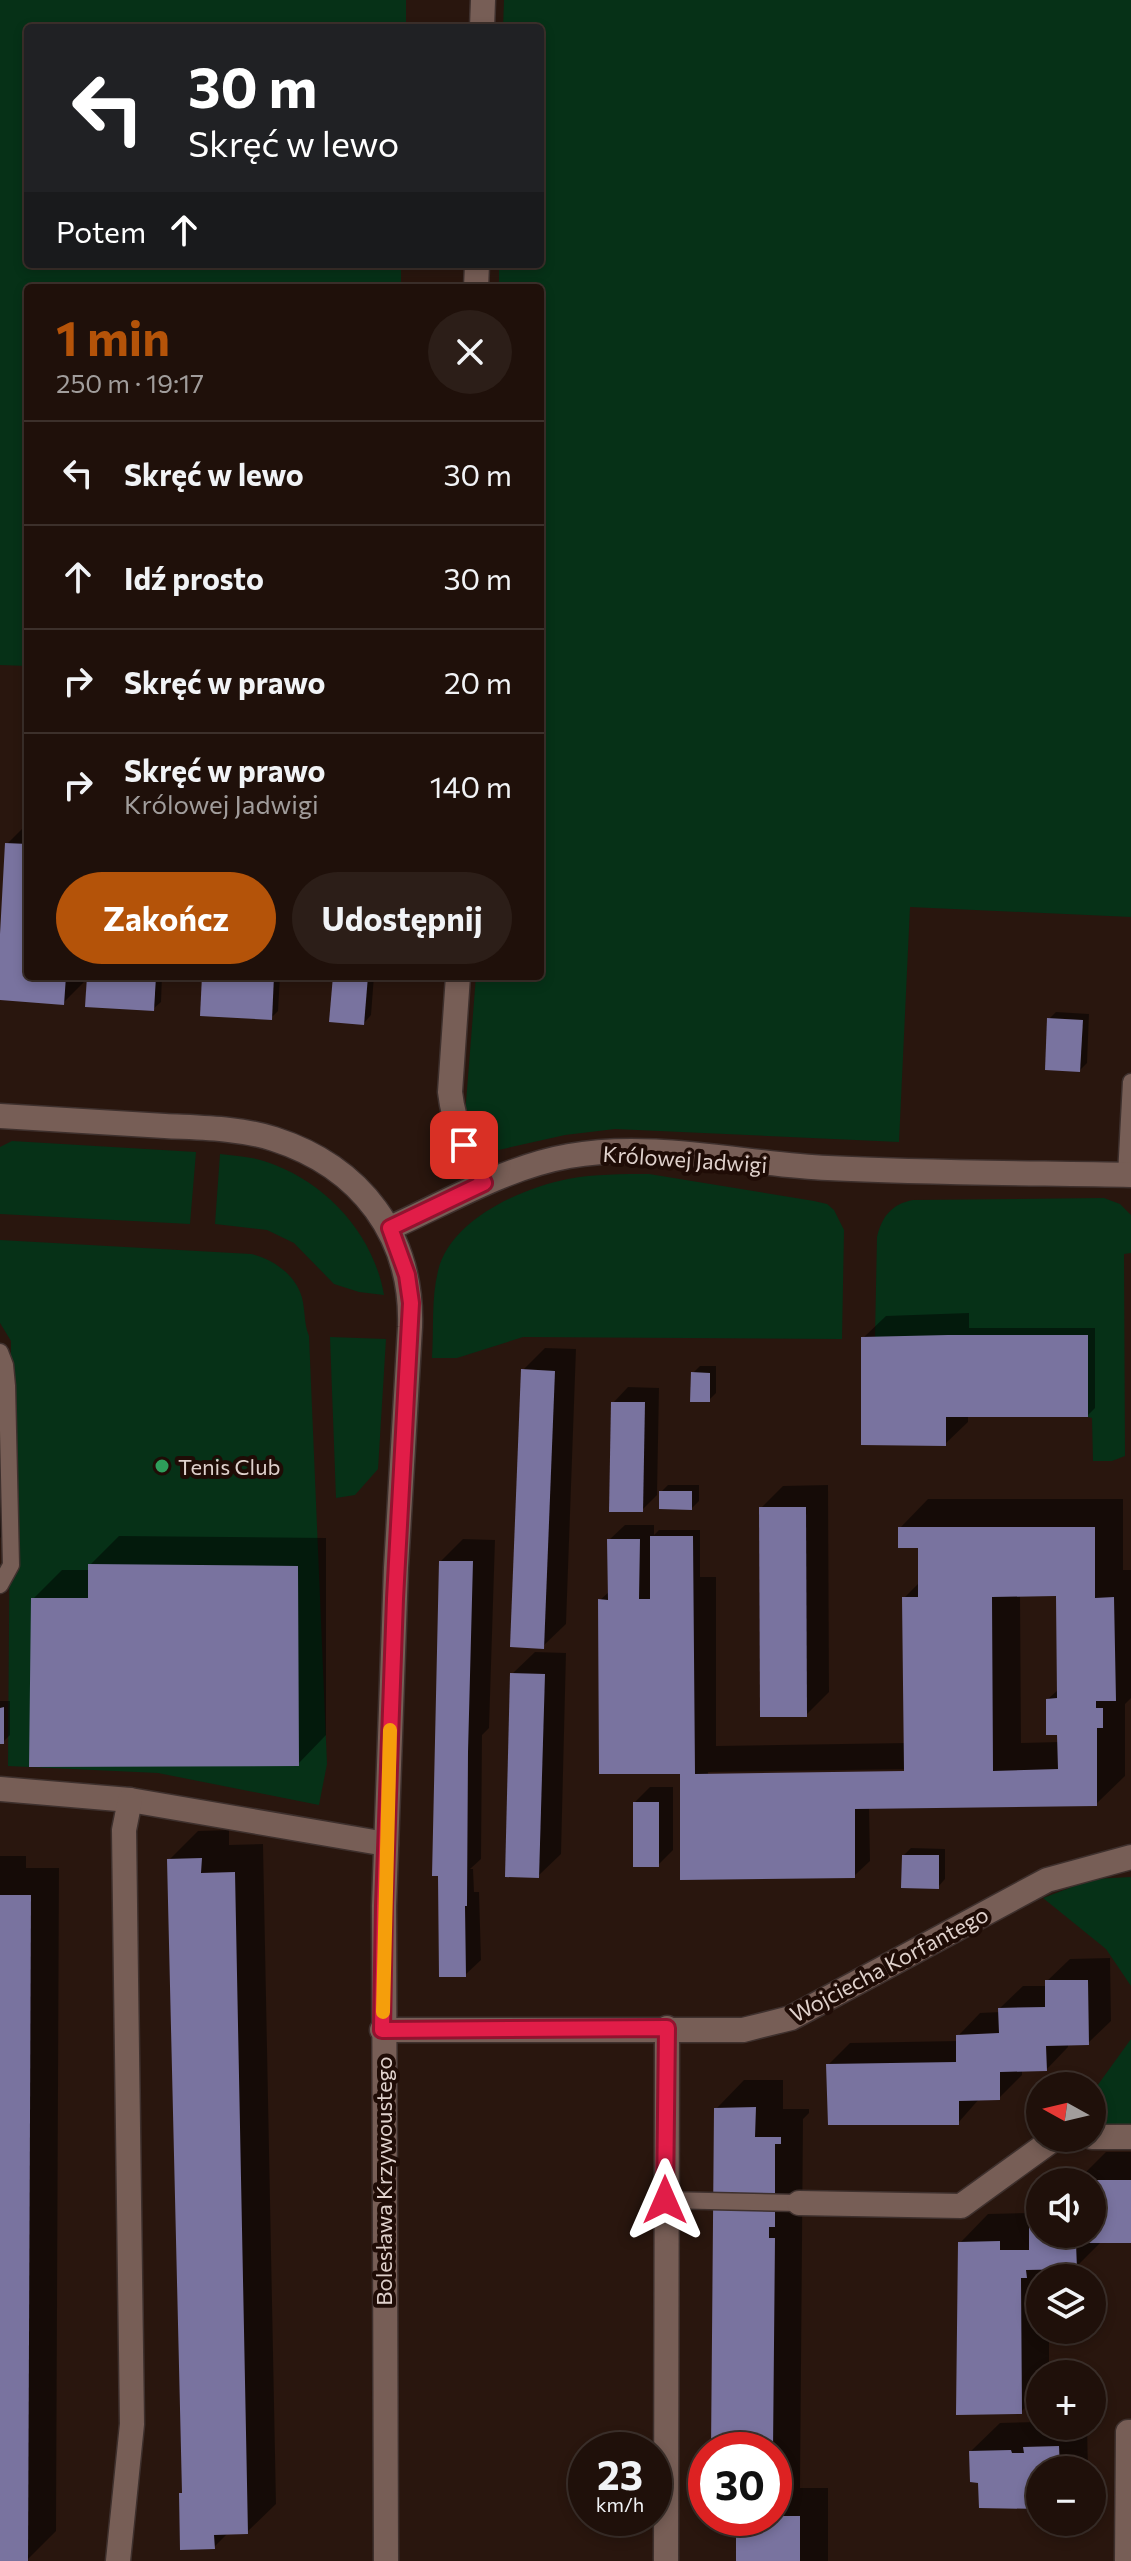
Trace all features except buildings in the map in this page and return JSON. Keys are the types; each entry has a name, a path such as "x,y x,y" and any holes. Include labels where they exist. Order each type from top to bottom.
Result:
{"street":[{"path":"482,24 483,0"},
{"path":"458,980 450,1092 452,1112 464,1145 484,1183"},
{"path":"0,1116 210,1129 273,1139 324,1163 345,1178 369,1201 390,1228"},
{"name":"Królowej Jadwigi","path":"390,1228 484,1183 537,1163 617,1151 829,1168 1128,1175"},
{"name":"Bolesława Krzywoustego","path":"386,2561 382,2030 396,1568 411,1303 407,1275 390,1228"},
{"path":"0,1789 130,1800 386,1844"},
{"path":"118,2561 132,2424 124,1830 130,1800"},
{"name":"Wojciecha Korfantego","path":"382,2030 743,2030 791,2018 1047,1880 1131,1857"},
{"path":"666,2561 667,2028"},
{"path":"1106,2137 1131,2137"},
{"path":"799,2203 961,2206 1036,2152"},
{"path":"1127,2561 1128,2432 1131,2432"}],"lane":[{"path":"1128,1175 1131,1082"},
{"path":"0,1352 7,1386 11,1565 0,1585"},
{"path":"665,2200 799,2203"}],"green space":[{"path":"0,0 406,0 406,24 24,24 24,268 401,268 401,284 24,284 24,666 0,665"},
{"path":"504,0 1131,0 1131,917 910,907 899,1142 615,1129 565,1135 494,1151 476,1136 465,1115 476,980 544,980 544,284 499,284 499,268 544,268 544,24 503,24"},
{"path":"12,1141 196,1152 190,1224 0,1214 0,1147"},
{"path":"220,1154 275,1165 295,1174 331,1200 359,1233 379,1273 384,1295 359,1292 334,1284 294,1243 267,1230 215,1224"},
{"path":"649,1174 827,1204 834,1210 844,1230 842,1339 523,1337 457,1358 432,1358 438,1271 445,1253 472,1222 509,1199 549,1183 588,1176"},
{"path":"1104,1198 1120,1204 1131,1215 1131,1253 1124,1254 1125,1456 1112,1461 1093,1461 1092,1418 1088,1417 1088,1335 875,1337 877,1237 885,1217 894,1208 913,1200"},
{"name":"Tenis Club","path":"0,1240 251,1254 280,1267 296,1285 302,1297 309,1336 327,1764 319,1805 158,1773 8,1766 11,1341 0,1323"},
{"path":"330,1337 386,1339 378,1469 355,1495 336,1498"},
{"path":"1131,1877 1131,1986 1106,1949 1043,1898 1093,1879"},
{"path":"1131,2039 1131,2124 1106,2125 1106,2074"}],"slow traffic":[{"path":"383,2012 390,1730"}],"place":[{"name":"Tenis Club","path":"162,1466"}],"route":[{"path":"464,1145 484,1183 390,1228 407,1275 411,1303 395,1599 382,2030 667,2028 665,2200"}]}
